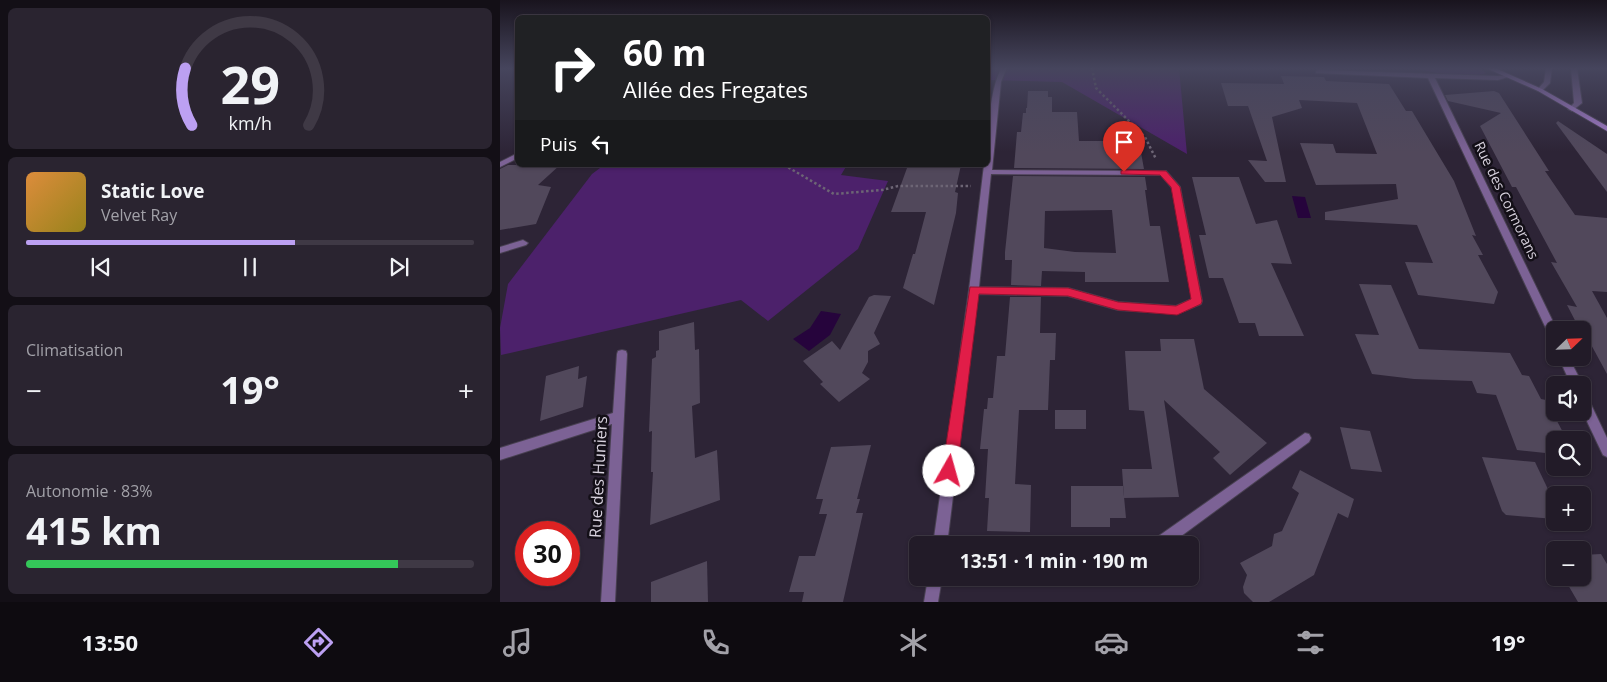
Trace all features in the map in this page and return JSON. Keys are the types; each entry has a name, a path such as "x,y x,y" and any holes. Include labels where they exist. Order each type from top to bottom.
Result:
{"street":[{"path":"990,154 996,96"},
{"name":"Rue des Cormorans","path":"1441,96 1547,321"},
{"path":"1550,96 1607,129"},
{"path":"1572,109 1578,103 1577,96"},
{"path":"500,165 515,157"},
{"path":"941,536 989,167"},
{"path":"974,290 1068,292 1118,306 1177,310 1197,301 1176,187 1163,173 988,172"},
{"path":"500,250 523,243"},
{"name":"Rue des Huniers","path":"608,602 622,354"},
{"path":"1591,416 1607,451"},
{"path":"500,454 617,417"},
{"path":"1170,536 1305,438"},
{"path":"931,602 934,586"}],"path":[{"path":"1104,96 1145,137 1163,173"},
{"path":"787,167 834,194 882,190 898,186 987,186"}],"shaded area":[{"path":"1086,96 1182,96 1187,154"},
{"path":"601,167 846,167 841,175 888,181 858,249 768,321 741,300 501,355 500,328 508,284 592,174"},
{"path":"1292,196 1305,197 1311,218 1298,218"},
{"path":"821,311 841,314 830,335 809,351 793,339 810,328"}],"building":[{"path":"1028,96 1052,97 1052,112 1077,112 1079,141 1127,141 1128,147 1140,147 1144,169 1014,168 1017,132 1021,132 1023,113 1026,113"},
{"path":"1225,96 1397,96 1406,111 1412,111 1454,181 1476,236 1472,235 1483,255 1478,255 1498,292 1494,304 1418,295 1405,262 1433,263 1417,225 1325,220 1325,212 1398,199 1396,184 1316,185 1300,143 1333,144 1336,153 1377,154 1357,103 1299,100 1302,108 1272,117 1286,182 1265,182 1248,160 1267,161 1248,106 1228,106"},
{"path":"1446,96 1501,96 1549,171 1545,171 1575,215 1607,218 1607,292 1592,291 1607,318 1607,374 1591,345 1591,321 1575,321 1567,305 1577,307 1551,262 1557,263 1516,187 1512,187 1480,126 1501,113 1448,101"},
{"path":"1558,121 1607,154 1607,192 1556,123"},
{"path":"508,165 515,165 515,167 558,167 538,185 551,187 536,224 500,230 500,169"},
{"path":"961,167 955,192 958,193 956,213 934,305 903,288 913,254 915,254 926,212 891,212 907,168"},
{"path":"1013,176 1145,177 1150,226 1160,226 1169,282 1085,282 1085,272 1042,271 1041,286 1011,285 1012,260 1005,260","holes":["1112,210 1116,253 1075,252 1044,248 1045,211"]},
{"path":"1192,177 1239,177 1256,224 1277,220 1292,264 1271,263 1304,336 1259,336 1255,323 1239,323 1223,278 1209,278 1199,235 1206,235"},
{"path":"1359,284 1391,285 1419,349 1510,353 1522,375 1529,376 1541,399 1546,400 1546,421 1557,421 1562,431 1546,431 1546,453 1517,450 1496,395 1477,393 1472,381 1414,379 1372,374 1355,334 1379,335"},
{"path":"874,295 891,296 874,333 880,344 868,351 868,362 862,373 870,379 839,402 820,384 823,382 803,361 832,341 840,350 869,297"},
{"path":"1010,297 1041,297 1040,333 1056,333 1055,360 1050,360 1048,410 1019,410 1015,484 1031,485 1030,532 987,531 989,498 985,498 988,449 980,449 984,409 987,409 988,398 993,398 997,356 1005,356"},
{"path":"694,322 695,350 699,349 700,403 692,406 695,458 717,450 720,500 650,525 653,472 651,472 652,431 649,432 652,359 656,357 656,351 659,350 659,331"},
{"path":"1160,339 1194,339 1204,389 1267,443 1230,475 1213,458 1220,452 1164,400 1179,497 1124,498 1122,469 1152,469 1144,411 1129,410 1125,351 1161,351"},
{"path":"579,366 578,379 587,376 583,407 540,421 546,376"},
{"path":"1055,410 1086,410 1086,429 1055,429"},
{"path":"1340,427 1370,431 1382,472 1351,469"},
{"path":"871,445 857,499 860,499 856,513 863,513 843,602 802,602 804,592 789,592 799,556 815,556 827,514 819,514 823,499 816,499 831,447"},
{"path":"1482,457 1535,462 1546,486 1546,518 1506,515 1502,511"},
{"path":"1300,470 1354,499 1348,518 1338,513 1314,575 1269,602 1253,602 1244,593 1243,587 1247,575 1240,563 1272,546 1274,534 1282,531 1299,493 1292,488"},
{"path":"1071,486 1123,486 1126,518 1110,518 1110,527 1071,527"},
{"path":"1601,554 1607,564 1607,602 1578,602 1569,586 1591,586 1591,555"},
{"path":"707,561 708,602 651,602 651,582"}],"route":[{"path":"949,471 974,290 1068,292 1118,306 1177,310 1197,301 1176,187 1163,173 1124,172"}]}
